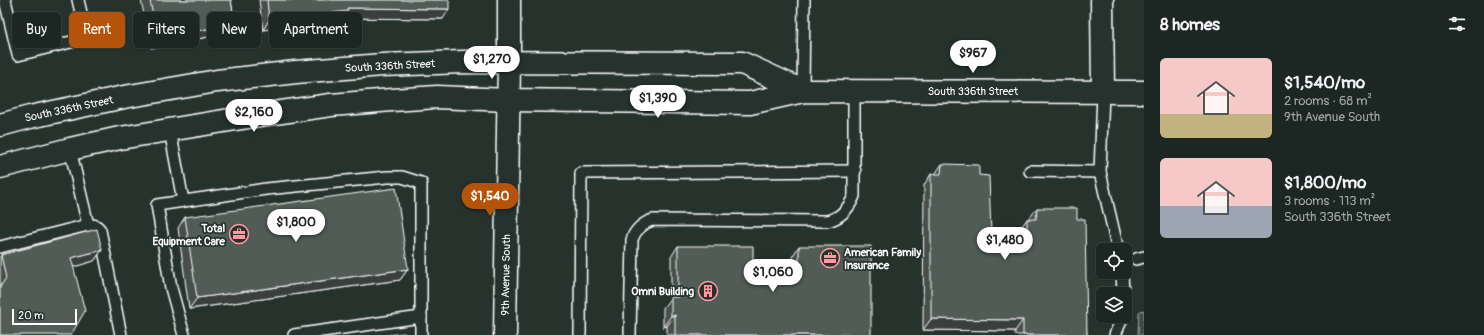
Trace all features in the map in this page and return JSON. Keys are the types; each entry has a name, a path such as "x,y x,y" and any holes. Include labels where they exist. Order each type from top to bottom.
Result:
{"main road":[{"name":"9th Avenue South","path":"505,335 509,0"},
{"path":"1102,0 1103,92"},
{"name":"South 336th Street","path":"0,125 30,116 124,97 217,81 296,72 382,65 463,62 742,62 803,91"},
{"name":"South 336th Street","path":"0,167 70,149 170,130 331,105 437,97 508,100 750,103 803,91 1144,92"}],"lane":[{"path":"5,0 18,54 87,38 78,0"},
{"path":"803,91 804,0"},
{"path":"630,335 632,240 633,234 648,221 827,221 834,220 844,213 851,204 854,196 854,91"},
{"path":"1103,92 1100,172 1116,243"},
{"path":"170,130 183,201"},
{"path":"70,149 88,225"},
{"path":"580,335 581,173 855,171"},
{"path":"1030,171 1100,172"},
{"path":"184,335 171,288 157,205 266,189 387,177 402,178 421,183 421,335"},
{"path":"0,247 88,225 98,226 121,335"},
{"path":"294,335 421,317"},
{"path":"1115,335 1120,323"}],"shaded area":[{"path":"1144,310 1144,335 1138,335 1139,312"}],"building":[{"path":"150,0 231,0 233,12 207,12 207,29 199,30 199,12 152,12"},
{"path":"267,0 449,0 449,9 347,8 348,11 339,12 269,12 269,20"},
{"path":"942,164 979,165 979,175 989,176 991,234 1027,235 1027,219 1036,219 1037,208 1077,208 1077,219 1085,219 1087,335 1023,335 1023,320 931,319 931,174 941,174"},
{"path":"396,188 408,269 197,298 185,217"},
{"path":"97,229 102,250 71,258 85,311 71,335 0,335 0,287 6,278 1,255"},
{"name":"Omni Building","path":"678,246 753,246 753,272 799,272 799,246 871,246 871,335 675,335 675,315 671,316 671,297 678,297"},
{"path":"404,333 405,335 388,335"}],"place":[{"name":"Total Equipment Care","path":"239,234"},
{"name":"American Family Insurance","path":"830,258"},
{"name":"Omni Building","path":"708,291"}]}
